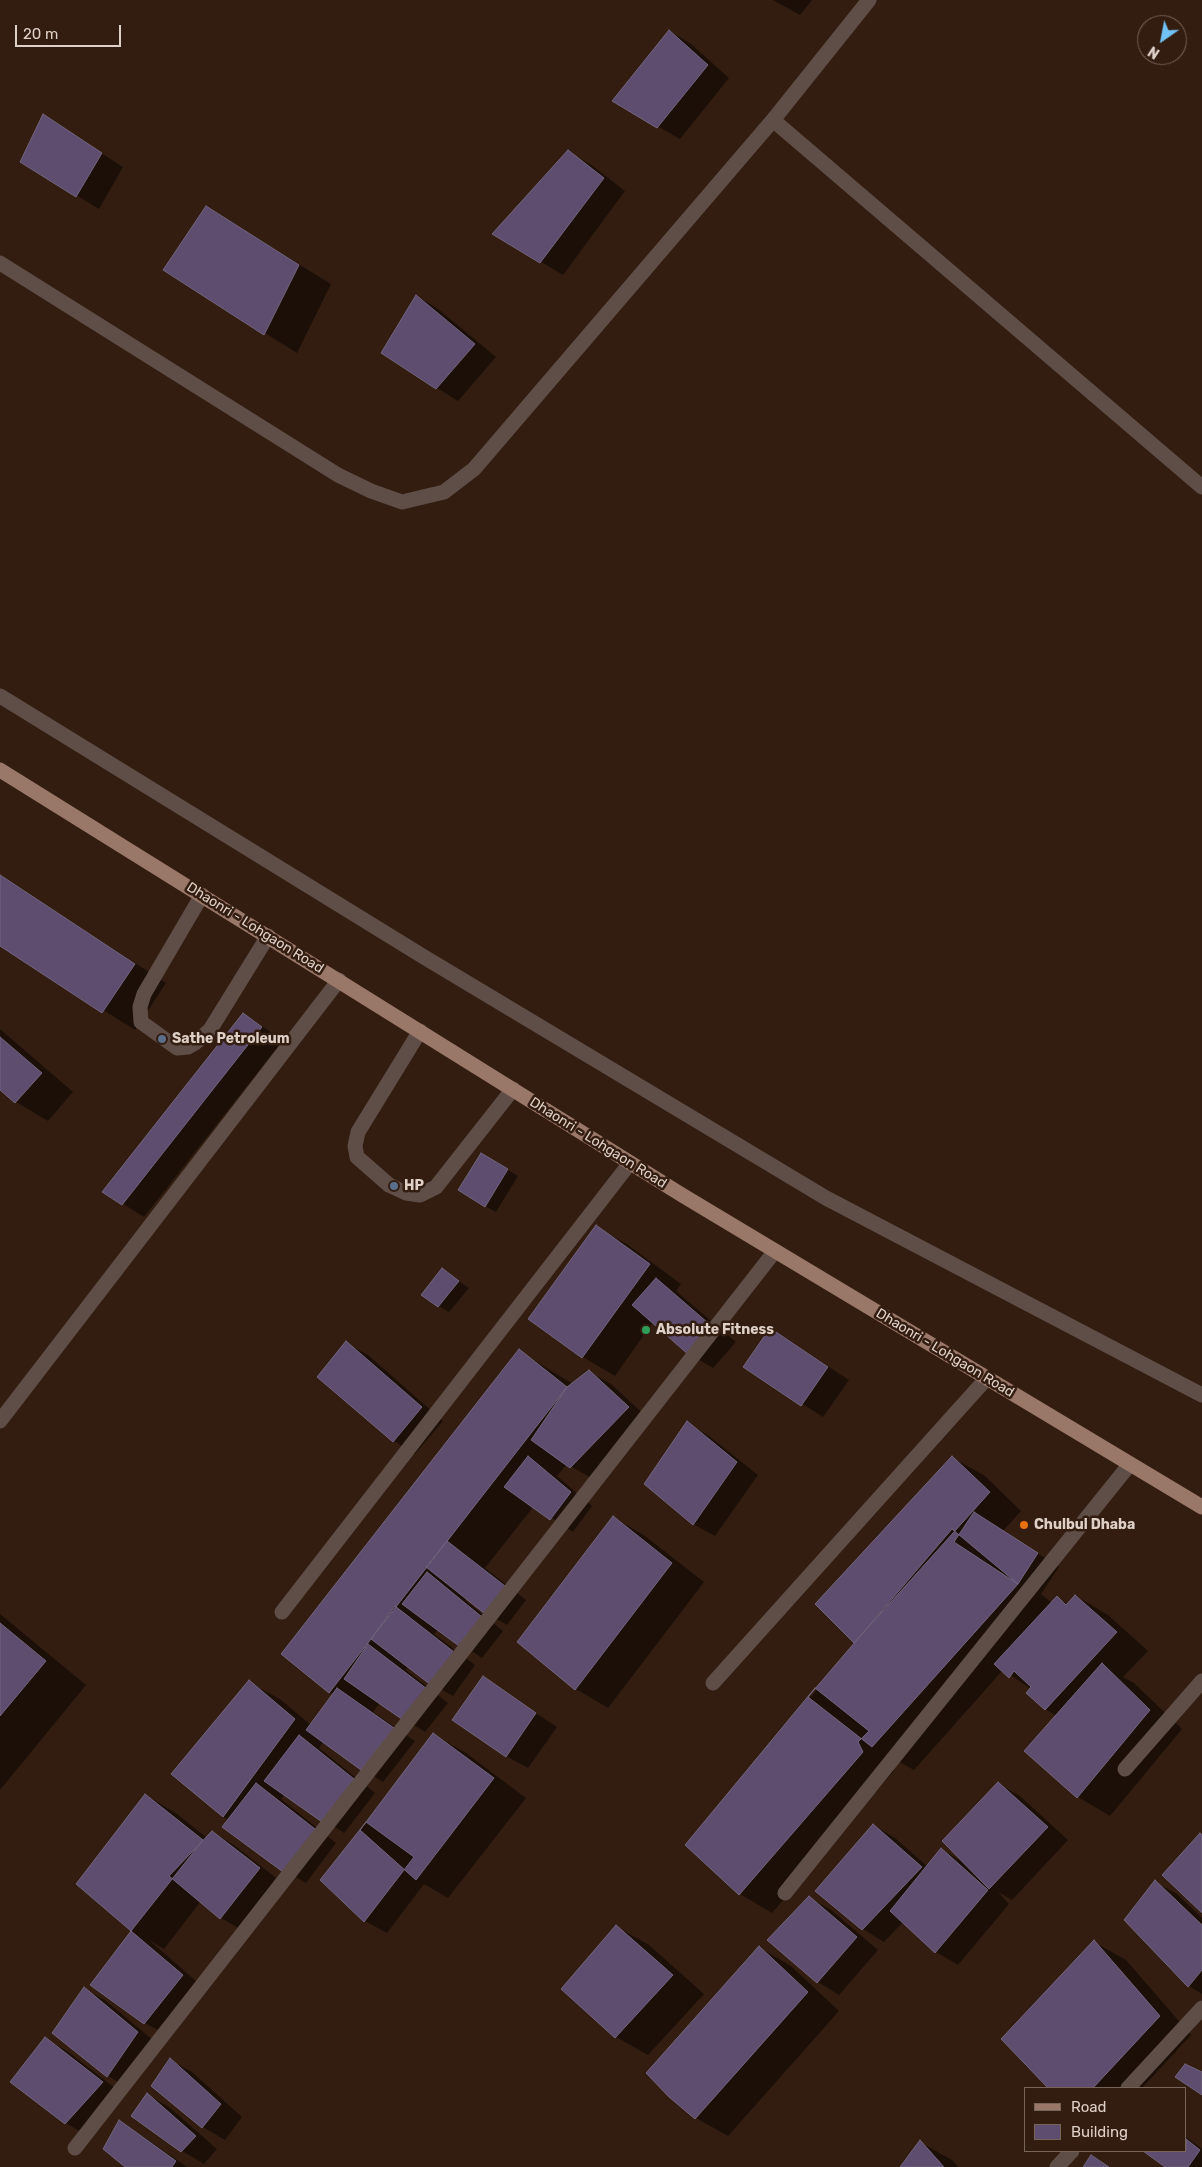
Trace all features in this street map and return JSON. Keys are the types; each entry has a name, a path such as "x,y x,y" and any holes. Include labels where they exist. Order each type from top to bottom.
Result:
{"main road":[{"name":"Dhaonri - Lohgaon Road","path":"0,770 630,1163 1202,1507"}],"street":[{"path":"0,263 338,475 371,491 402,502 444,492 474,469 773,120 870,0"},
{"path":"773,120 1202,487"},
{"path":"0,696 424,957 826,1198 1202,1395"},
{"path":"202,895 144,994 140,1007 141,1022 177,1048 188,1047 210,1030 268,936"},
{"path":"0,1421 339,980"},
{"path":"420,1031 358,1132 355,1146 357,1157 390,1185 406,1193 420,1195 436,1187 513,1089"},
{"path":"282,1612 630,1163"},
{"path":"75,2148 775,1251"},
{"path":"713,1683 987,1378"},
{"path":"785,1893 1130,1464"},
{"path":"1125,1769 1202,1681"},
{"path":"1129,2087 1202,2008"},
{"path":"1057,2167 1071,2152"}],"building":[{"path":"669,30 708,65 657,128 612,101"},
{"path":"43,114 102,153 76,197 20,162"},
{"path":"568,150 604,178 540,263 492,234"},
{"path":"206,206 299,265 264,335 163,270"},
{"path":"416,295 475,344 436,389 381,353"},
{"path":"0,875 135,964 102,1013 0,946"},
{"path":"243,1013 262,1027 122,1205 102,1192"},
{"path":"0,1037 42,1073 15,1103 0,1090"},
{"path":"481,1153 508,1169 485,1207 458,1190"},
{"path":"596,1225 650,1264 582,1358 528,1319"},
{"path":"442,1268 459,1281 438,1307 421,1295"},
{"path":"656,1278 715,1329 690,1356 632,1305"},
{"path":"770,1328 828,1367 801,1406 743,1367"},
{"path":"346,1341 422,1407 393,1442 317,1377"},
{"path":"519,1349 567,1387 329,1693 281,1654"},
{"path":"589,1370 629,1407 570,1468 531,1440 567,1387"},
{"path":"687,1421 737,1462 693,1525 644,1484"},
{"path":"528,1456 571,1492 550,1520 504,1487"},
{"path":"952,1456 990,1492 854,1643 815,1604"},
{"path":"974,1512 1038,1553 1018,1584 954,1542"},
{"path":"613,1516 672,1563 575,1690 517,1642"},
{"path":"952,1529 1018,1584 872,1747 808,1697"},
{"path":"447,1541 505,1586 485,1614 426,1567"},
{"path":"427,1572 482,1617 459,1646 402,1604"},
{"path":"1075,1595 1117,1632 1045,1710 1026,1693 1031,1687 1014,1671 1009,1678 994,1664 1057,1596 1066,1605"},
{"path":"395,1606 454,1652 431,1685 371,1639"},
{"path":"0,1623 46,1661 0,1716"},
{"path":"368,1644 427,1689 403,1720 344,1679"},
{"path":"1102,1663 1150,1710 1077,1798 1024,1751"},
{"path":"483,1676 536,1713 506,1757 452,1720"},
{"path":"249,1680 295,1719 223,1817 171,1774"},
{"path":"337,1688 394,1728 361,1770 306,1730"},
{"path":"815,1688 869,1731 858,1742 863,1752 739,1895 685,1845"},
{"path":"433,1733 494,1778 416,1880 360,1830"},
{"path":"299,1735 354,1779 322,1822 264,1781"},
{"path":"998,1782 1048,1827 989,1889 942,1841"},
{"path":"256,1783 315,1829 283,1872 222,1827"},
{"path":"145,1794 203,1840 131,1931 76,1884"},
{"path":"366,1822 414,1857 364,1922 320,1880"},
{"path":"873,1824 922,1867 862,1930 815,1891"},
{"path":"212,1831 260,1868 220,1919 169,1876"},
{"path":"1200,1833 1202,1835 1202,1913 1162,1875"},
{"path":"941,1848 988,1890 935,1953 890,1911"},
{"path":"1155,1880 1202,1925 1202,1970 1188,1987 1124,1920"},
{"path":"809,1896 857,1937 817,1983 767,1940"},
{"path":"616,1925 673,1975 615,2038 561,1989"},
{"path":"131,1931 183,1975 144,2024 90,1985"},
{"path":"1094,1940 1160,2016 1094,2087 1047,2087 1001,2039"},
{"path":"759,1946 808,1992 695,2119 669,2097 646,2073"},
{"path":"84,1987 138,2032 107,2077 52,2033"},
{"path":"45,2037 103,2082 65,2124 10,2082"},
{"path":"170,2058 221,2104 202,2128 151,2086"},
{"path":"1185,2064 1202,2072 1202,2095 1175,2077"},
{"path":"147,2093 196,2136 181,2152 131,2116"},
{"path":"119,2120 176,2161 172,2167 125,2167 103,2149"},
{"path":"920,2140 944,2167 900,2167"},
{"path":"1187,2140 1200,2150 1188,2167 1165,2167 1144,2152 1187,2152"},
{"path":"1091,2155 1109,2167 1083,2167"}],"place":[{"name":"Sathe Petroleum","path":"162,1039"},
{"name":"HP","path":"394,1186"},
{"name":"Absolute Fitness","path":"646,1330"},
{"name":"Chulbul Dhaba","path":"1024,1525"}]}
